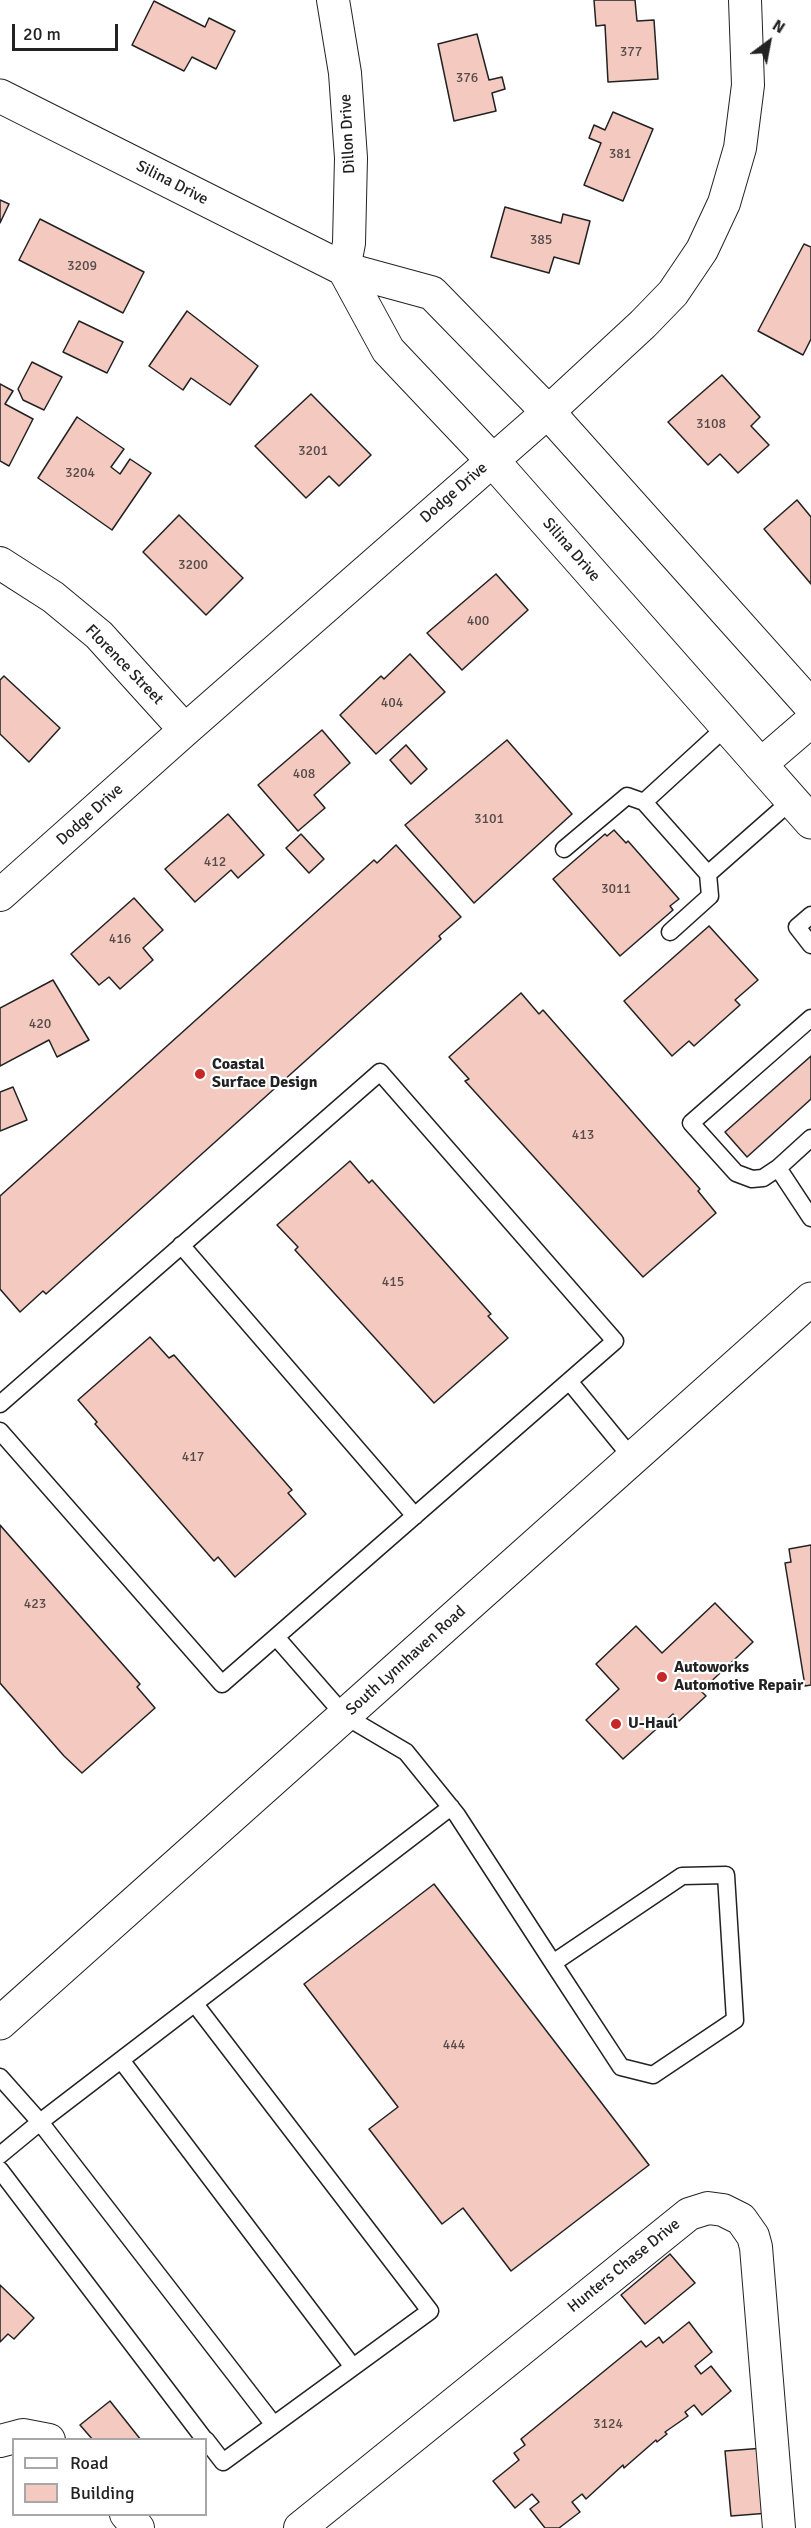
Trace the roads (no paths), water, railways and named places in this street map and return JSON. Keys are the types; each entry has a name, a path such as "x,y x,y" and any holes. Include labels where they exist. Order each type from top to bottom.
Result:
{"street":[{"name":"Dillon Drive","path":"333,0 345,73 351,158 349,243 344,269"},
{"name":"Dodge Drive","path":"0,895 548,412 673,293 702,250 724,202 740,147 748,86 745,0"},
{"name":"Silina Drive","path":"0,96 344,269 432,293 548,412 811,706"},
{"name":"Silina Drive","path":"344,269 388,350 492,460 802,811"},
{"name":"Florence Street","path":"0,563 53,597 99,635 185,730"},
{"path":"760,765 811,721"},
{"name":"South Lynnhaven Road","path":"0,2023 811,1299"},
{"name":"Hunters Chase Drive","path":"300,2528 689,2214 708,2208 723,2210 741,2219 753,2236 756,2247 779,2528"},
{"path":"0,2440 23,2435 42,2438"},
{"path":"128,2516 138,2528"}],"lane":[{"path":"644,802 727,726"},
{"path":"564,849 627,796 644,802 708,874 710,896 670,932"},
{"path":"708,874 802,811"},
{"path":"811,915 797,927 811,945"},
{"path":"811,1018 692,1124 736,1173 752,1179 763,1178 778,1168 811,1138"},
{"path":"0,1404 380,1072 615,1341 222,1684 0,1431"},
{"path":"778,1168 811,1218"},
{"path":"181,1245 415,1516"},
{"path":"569,1381 632,1458"},
{"path":"276,1637 345,1716 406,1752 451,1807 621,2067 653,2075 735,2020 726,1875 681,1876 554,1963"},
{"path":"0,2155 451,1807"},
{"path":"195,2004 430,2311 223,2462 207,2442"},
{"path":"121,2060 353,2367"},
{"path":"0,2077 40,2122 274,2425"},
{"path":"0,2170 203,2438"}],"place":[{"name":"Coastal Surface Design","path":"200,1074"},
{"name":"Autoworks Automotive Repair","path":"662,1677"},
{"name":"U-Haul","path":"616,1724"}]}
